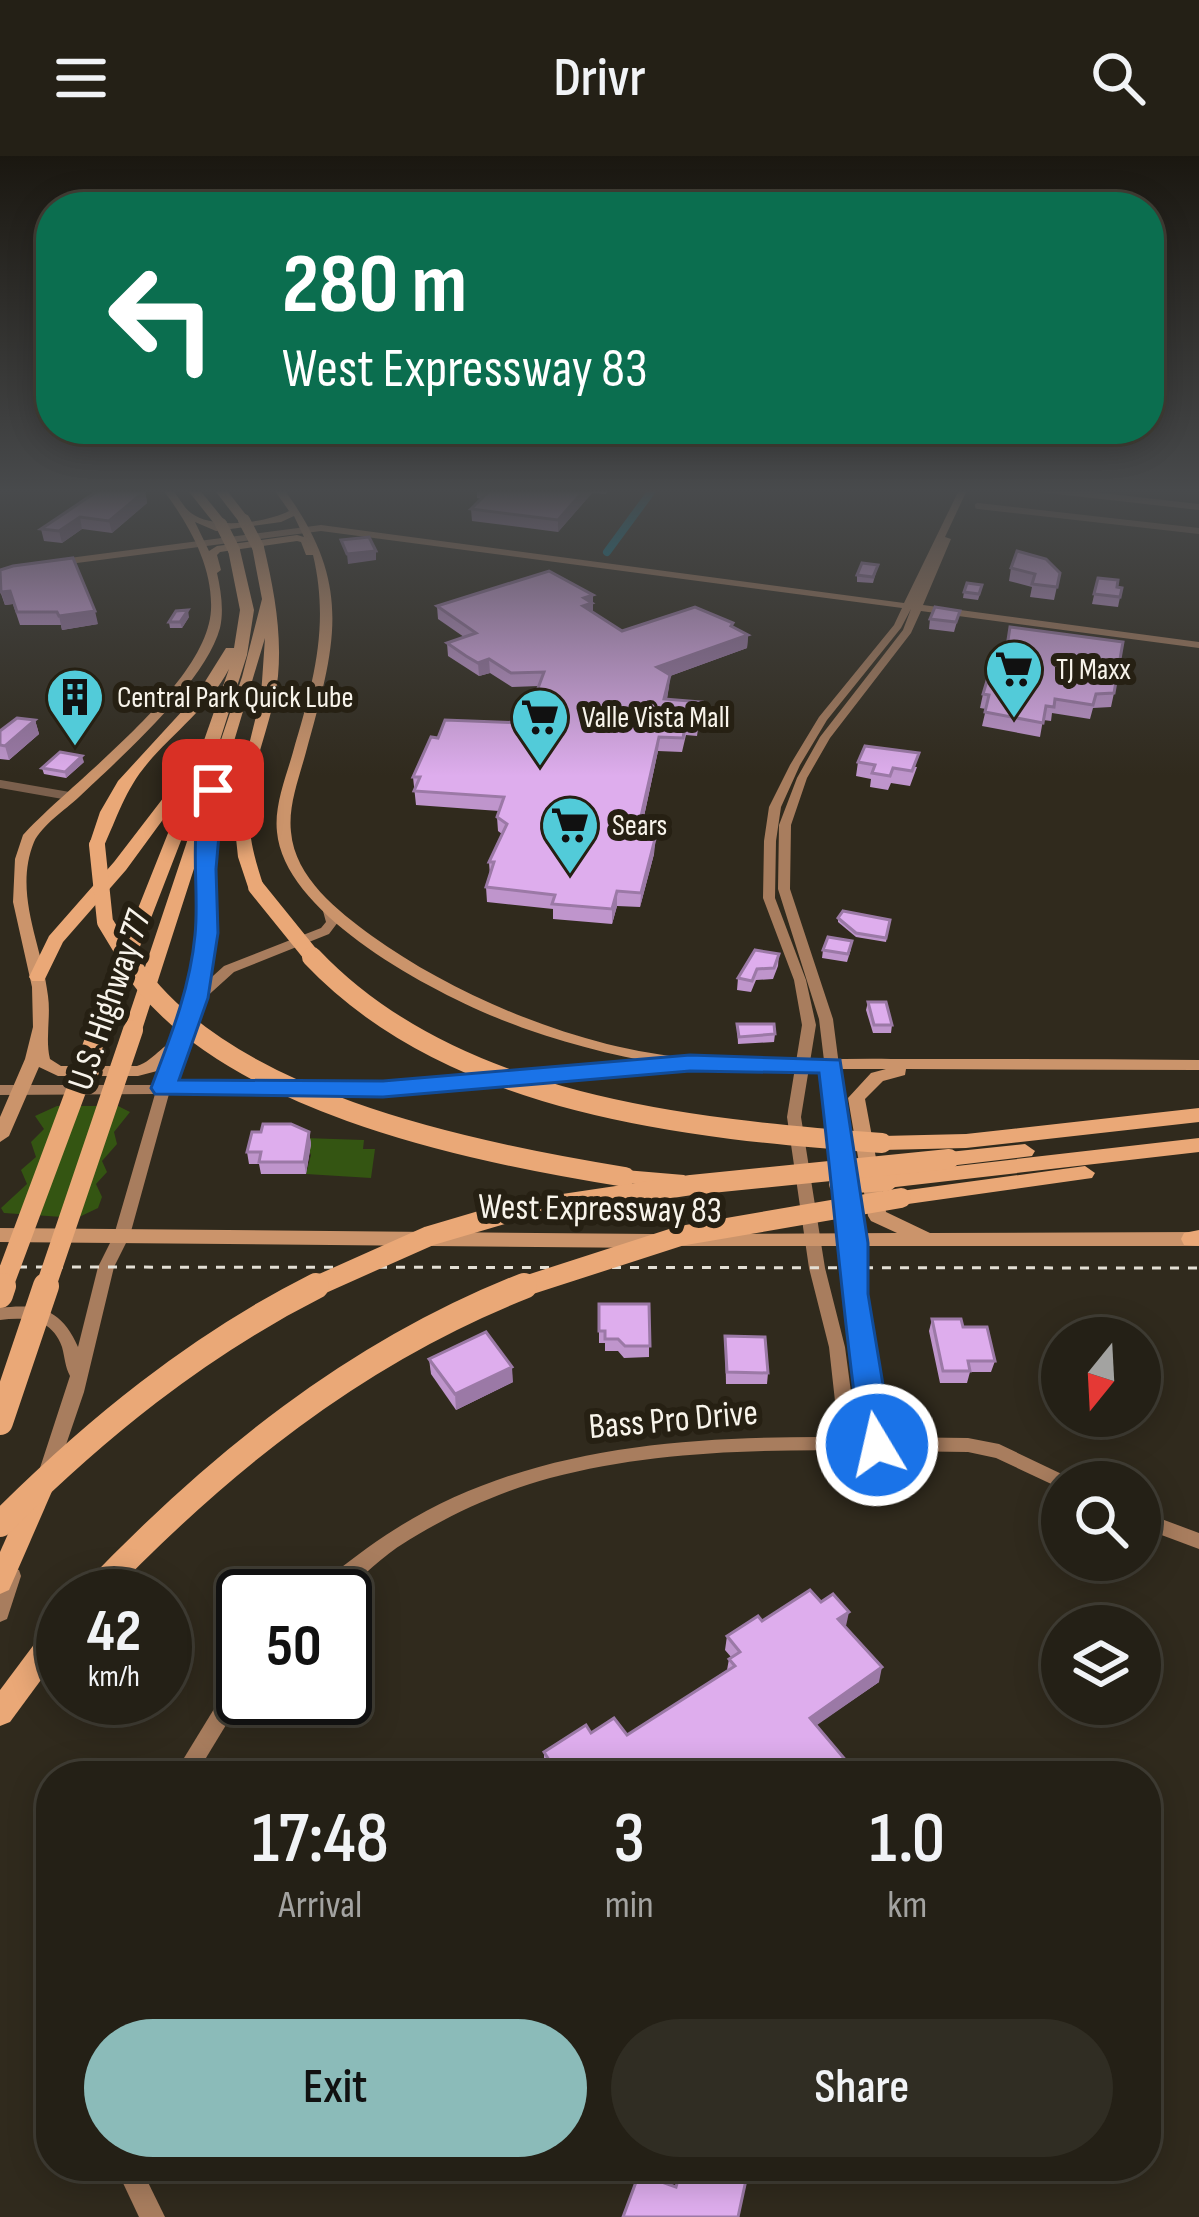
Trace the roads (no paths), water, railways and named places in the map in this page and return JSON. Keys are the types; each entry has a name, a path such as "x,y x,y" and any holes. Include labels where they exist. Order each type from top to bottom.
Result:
{"highway":[{"path":"241,584 247,610 220,673 119,788 98,845 97,888 104,919 125,961 147,987 211,1040 317,1098 445,1142 588,1172 742,1185 894,1189 1199,1157"},
{"path":"266,584 268,694 238,804 239,830 256,887 320,967 406,1028 550,1090 644,1115 764,1137 882,1143 966,1141 1199,1115"},
{"name":"U.S. Highway 77","path":"0,1422 213,790 249,677 268,595"},
{"name":"U.S. Highway 77","path":"0,1295 98,1029 213,740 240,656 247,610"},
{"path":"38,977 55,940 144,836 213,740"},
{"path":"196,998 207,933 205,869 213,790"},
{"path":"0,1524 115,1415 176,1372 344,1271 396,1247 519,1211 646,1191 1199,1133"},
{"path":"116,1569 214,1473 312,1396 431,1323 560,1270 651,1243 894,1189 1199,1145"},
{"path":"0,1582 52,1459"},
{"path":"0,1712 36,1664"}],"main road":[{"path":"0,1136 9,1090 38,1044 43,1016 38,977 9,907 8,878 30,835 192,671 214,631 213,584"},
{"path":"325,584 330,611 328,640 284,812 284,835 295,870 329,911 435,981 497,1012 584,1041 690,1063"},
{"path":"760,584 1199,642"},
{"path":"877,1445 854,1294 854,1243 822,1001 784,889 785,825 802,778 825,737 898,646 924,584"},
{"path":"849,1444 837,1347 817,1268 794,1117 807,1010 770,898 773,813 823,719 915,604"},
{"path":"0,1613 75,1392 106,1267 122,1235 164,1088 196,998 230,969 325,931 332,922 329,911"},
{"path":"38,1044 43,1062 58,1071 138,1071 151,1067 181,1042"},
{"path":"9,1090 417,1088 690,1063 1199,1065"},
{"path":"921,1064 877,1077 856,1098 877,1216 934,1242"},
{"name":"West Expressway 83","path":"0,1235 854,1243 1197,1238"},
{"path":"0,1314 47,1316 58,1324 72,1342 75,1392"},
{"name":"Bass Pro Drive","path":"354,1569 413,1525 483,1490 540,1470 651,1448 849,1444 988,1448 1041,1472"},
{"path":"1161,1527 1199,1541"},
{"path":"192,1761 216,1723"},
{"path":"134,2181 152,2217"}],"street":[{"path":"0,784 69,796"}],"railway":[{"path":"0,1267 1199,1268"}],"place":[{"name":"TJ Maxx","path":"1014,720"},
{"name":"Central Park Quick Lube","path":"75,748"},
{"name":"Valle Vista Mall","path":"540,768"},
{"name":"Sears","path":"570,876"}]}
